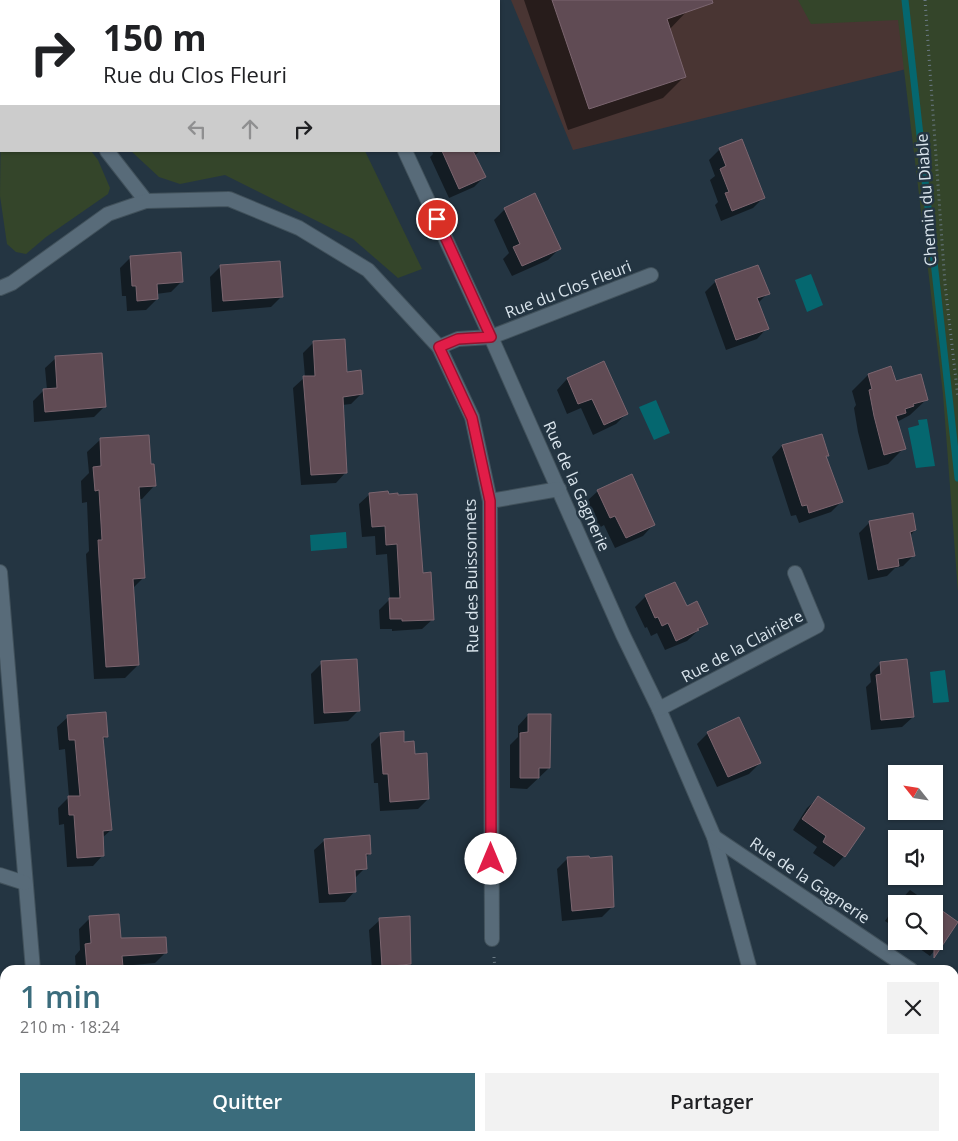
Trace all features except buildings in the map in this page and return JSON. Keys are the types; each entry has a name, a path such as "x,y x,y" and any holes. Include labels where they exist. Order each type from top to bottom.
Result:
{"street":[{"path":"108,152 146,201"},
{"name":"Rue de la Gagnerie","path":"405,152 491,337 622,635 659,709 714,837 749,965"},
{"name":"Rue des Buissonnets","path":"0,288 12,283 108,214 146,201 228,199 299,228 368,270 439,347 472,418 490,501 492,939"},
{"name":"Rue du Clos Fleuri","path":"439,347 458,339 491,337 651,275"},
{"path":"490,501 559,489"},
{"path":"0,572 33,965"},
{"name":"Rue de la Clairière","path":"659,709 817,626 795,573"},
{"name":"Rue de la Gagnerie","path":"714,837 904,965"},
{"path":"0,875 25,882"}],"path":[{"name":"Chemin du Diable","path":"925,0 945,284 958,398"}],"shaded area":[{"path":"511,0 917,0 923,65 573,150"},
{"path":"798,0 958,0 958,592 943,394 898,20 811,24"},
{"path":"1,152 92,152 98,160 110,188 108,194 46,237 26,254 16,252 7,244 0,196"},
{"path":"132,152 365,152 422,269 398,278 353,239 225,175 180,184 159,177"},
{"path":"811,274 823,305 807,312 795,280"},
{"path":"656,400 670,433 654,440 639,407"},
{"path":"927,419 935,466 916,468 908,428 919,425 918,420"},
{"path":"346,532 347,548 311,551 310,535"},
{"path":"945,670 949,702 933,703 930,672"}],"waterway":[{"path":"905,0 958,478"}],"route":[{"path":"437,219 491,337 458,339 439,347 472,418 490,501 491,859"}]}
